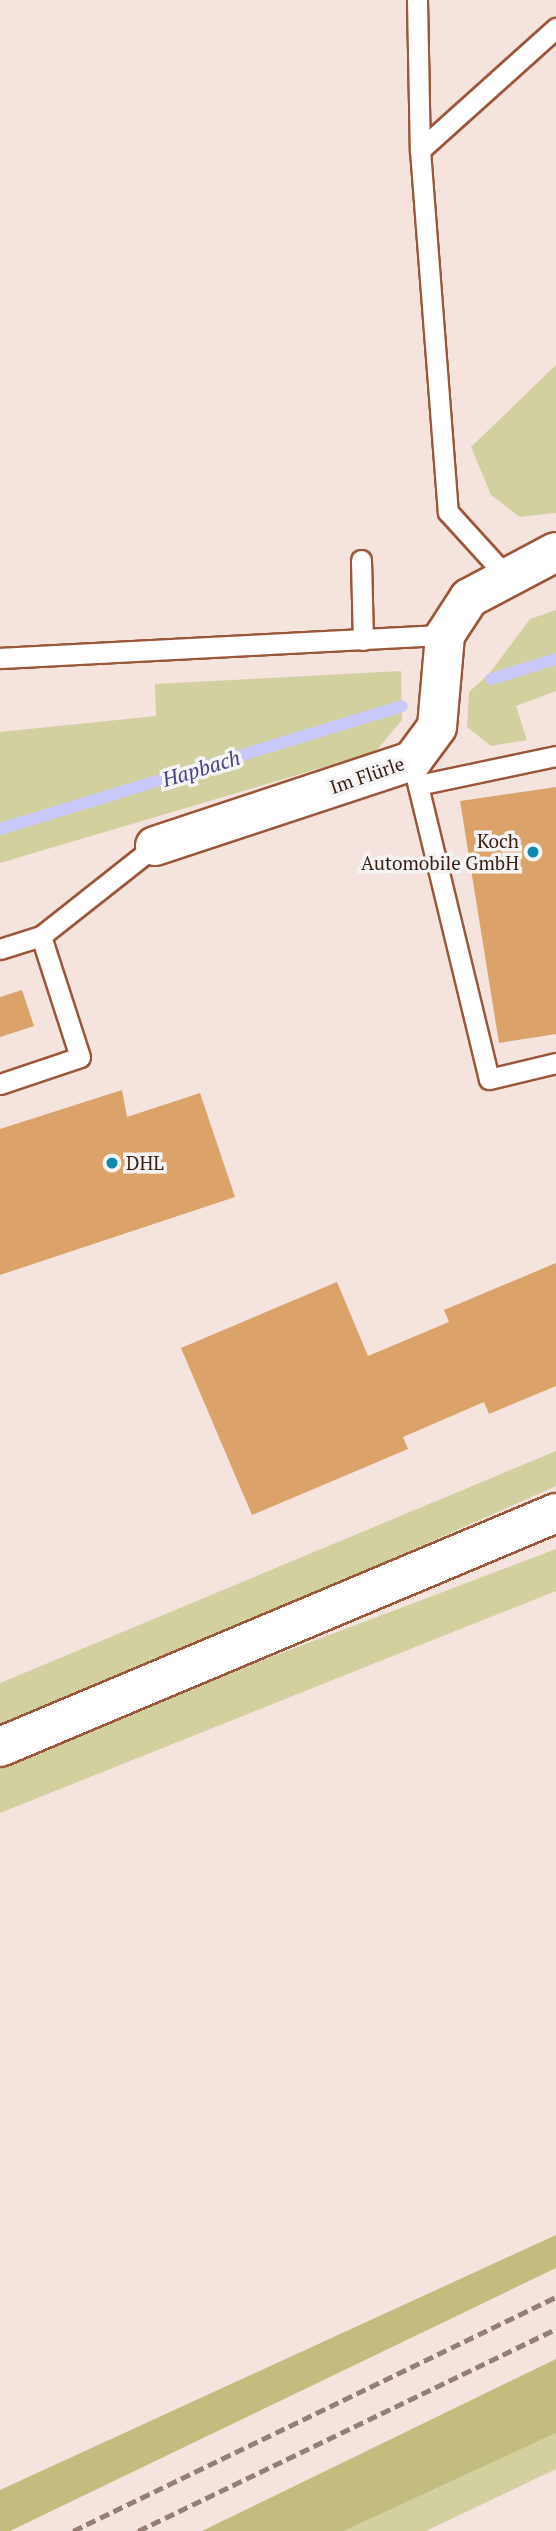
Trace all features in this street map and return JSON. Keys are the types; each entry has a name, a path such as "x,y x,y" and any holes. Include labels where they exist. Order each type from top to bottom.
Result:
{"main road":[{"name":"Im Flürle","path":"155,846 415,773 436,727 445,635 470,598 552,559"},
{"path":"0,1746 556,1513"}],"lane":[{"path":"416,0 420,150 447,512 508,578"},
{"path":"420,150 556,28"},
{"path":"360,560 363,640"},
{"path":"0,657 445,635"},
{"path":"556,756 415,773 489,1079 556,1063"},
{"path":"0,949 41,936 155,846"},
{"path":"0,1084 80,1057 41,936"}],"shaded area":[{"path":"556,365 556,513 520,517 491,495 471,447"},
{"path":"556,610 556,691 516,706 527,740 491,746 467,727 469,692 489,674 530,619"},
{"path":"401,671 402,720 375,752 0,863 0,732 156,716 155,684"},
{"path":"556,1451 556,1486 239,1627 0,1727 0,1683"},
{"path":"556,1549 556,1591 0,1813 0,1768 208,1681"},
{"path":"556,2235 556,2268 10,2531 0,2531 0,2490"},
{"path":"556,2359 556,2433 344,2531 202,2531"},
{"path":"556,2433 556,2469 426,2531 344,2531"}],"building":[{"path":"556,787 556,1034 499,1043 460,801"},
{"path":"22,990 34,1026 0,1037 0,997"},
{"name":"DHL","path":"122,1090 127,1117 200,1093 235,1197 0,1275 0,1129"},
{"path":"556,1263 556,1386 489,1414 484,1402 403,1437 408,1449 252,1515 181,1348 337,1282 368,1356 449,1322 444,1310"}],"waterway":[{"name":"Hapbach","path":"491,679 556,659"},
{"name":"Hapbach","path":"0,829 402,706"}],"railway":[{"path":"73,2531 556,2297"},
{"path":"138,2531 556,2329"}],"place":[{"name":"Koch Automobile GmbH","path":"533,852"},
{"name":"DHL","path":"112,1163"}]}
